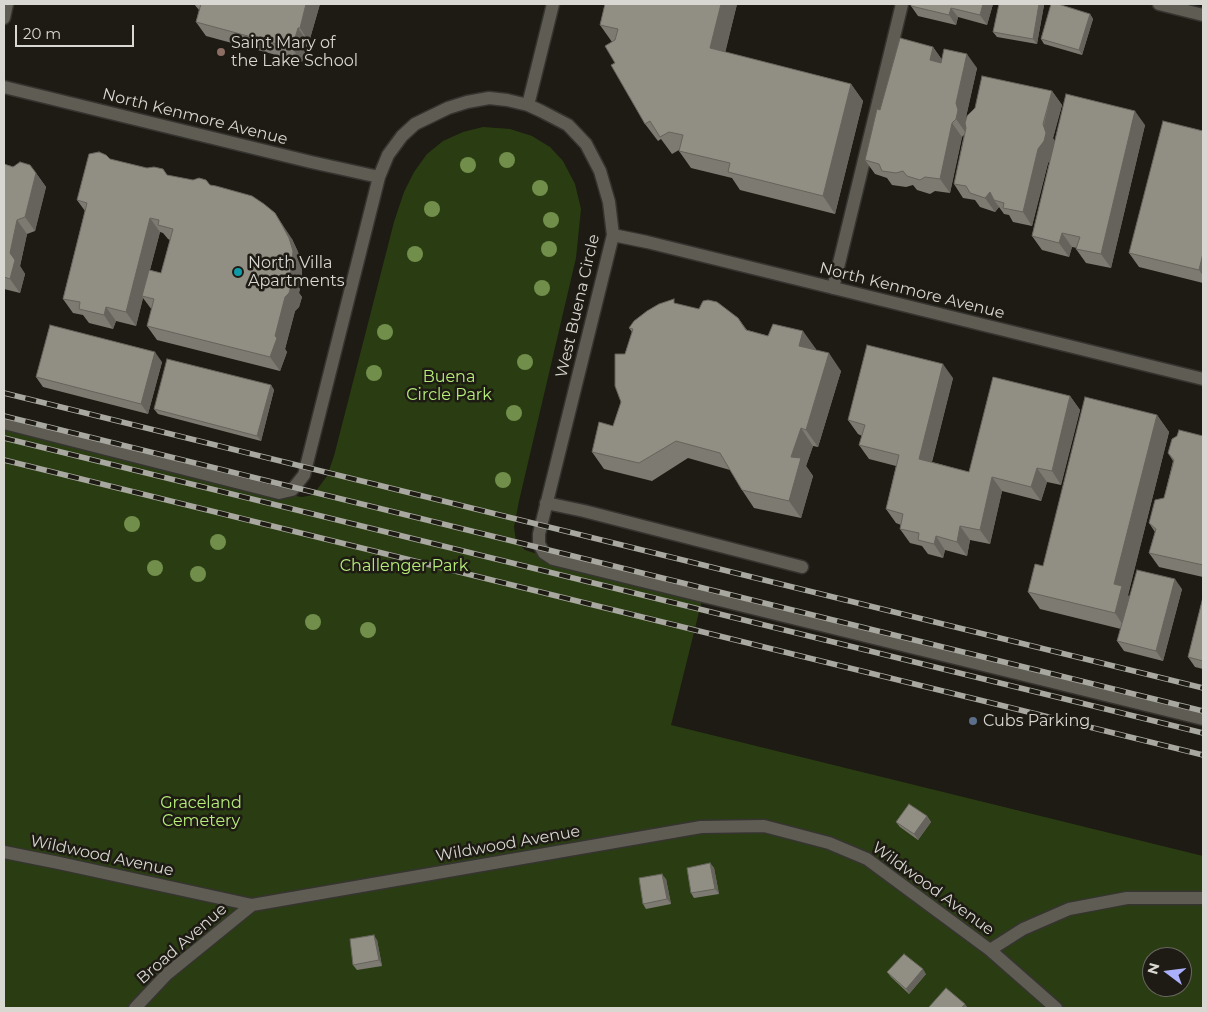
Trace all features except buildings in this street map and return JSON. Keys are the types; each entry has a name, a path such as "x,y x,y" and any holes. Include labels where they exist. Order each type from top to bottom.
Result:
{"street":[{"path":"4,18 7,4"},
{"path":"528,105 553,4"},
{"path":"832,288 902,4"},
{"path":"1160,4 1203,15"},
{"name":"North Kenmore Avenue","path":"4,87 379,177"},
{"name":"West Buena Circle","path":"4,422 279,493 292,490 304,475 379,177 388,155 402,136 415,124 448,108 489,98 528,105 568,125 586,144 600,171 609,202 613,235 539,534 539,544 544,554 553,558 722,601 1203,719"},
{"name":"North Kenmore Avenue","path":"613,235 1203,379"},
{"path":"546,503 802,566"},
{"name":"Wildwood Avenue","path":"4,852 59,862 252,905 701,827 764,826 829,843 867,859 990,950 1056,1008"},
{"name":"Wildwood Avenue","path":"990,950 1023,930 1069,909 1127,898 1203,898"},
{"name":"Broad Avenue","path":"135,1008 167,974 252,905"}],"green space":[{"name":"Graceland Cemetery","path":"483,127 510,129 532,136 550,147 563,161 575,184 581,209 576,258 519,501 514,527 516,541 525,550 553,559 703,596 671,725 1203,856 1203,1008 4,1008 4,425 279,493 302,497 313,495 327,476 334,456 394,222 404,192 414,172 427,154 443,141 463,132"}],"railway":[{"path":"4,393 1203,688"},
{"path":"4,416 1203,711"},
{"path":"4,438 1203,733"},
{"path":"4,460 1203,755"}],"place":[{"name":"Saint Mary of the Lake School","path":"221,52"},
{"name":"North Villa Apartments","path":"238,272"},
{"name":"Cubs Parking","path":"973,721"}],"park label":[{"name":"Buena Circle Park","path":"449,386"},
{"name":"Challenger Park","path":"404,566"}]}
